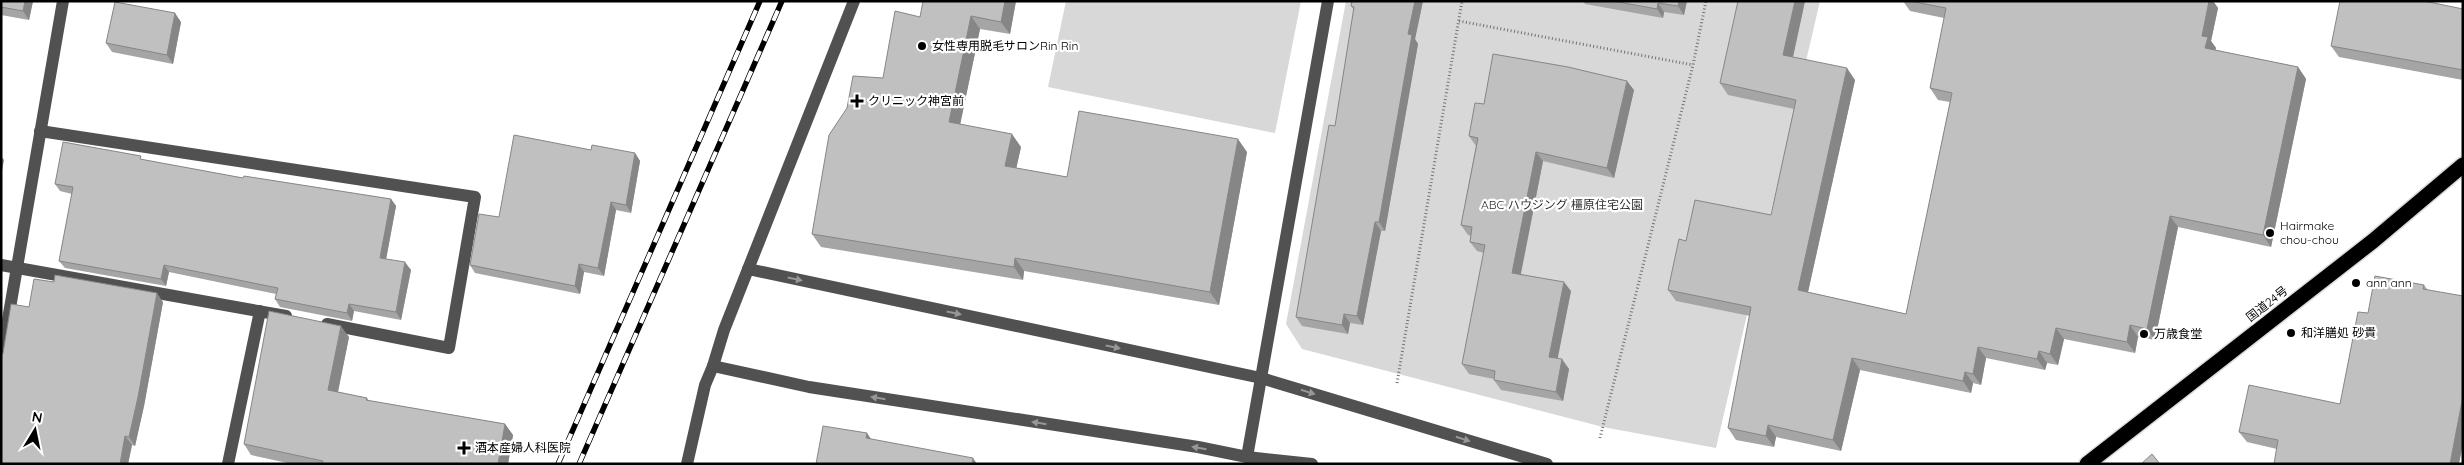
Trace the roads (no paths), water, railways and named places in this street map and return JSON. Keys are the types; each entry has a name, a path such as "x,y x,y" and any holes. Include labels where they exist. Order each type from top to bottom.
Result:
{"highway":[{"name":"国道24号","path":"2087,464 2373,241 2463,165"}],"street":[{"path":"1,360 62,1"},
{"path":"687,464 705,385 714,366 724,330 854,1"},
{"path":"1247,458 1328,1"},
{"path":"40,131 475,197 449,348 317,322"},
{"path":"1,265 298,318"},
{"path":"748,269 1261,378 1547,464"},
{"path":"228,464 260,311"},
{"path":"714,366 809,387 1188,446 1247,458 1312,464"}],"railway":[{"path":"558,464 760,1"},
{"path":"579,464 782,1"}],"place":[{"name":"女性専用脱毛サロンRin Rin","path":"922,46"},
{"name":"クリニック神宮前","path":"857,101"},
{"name":"Hairmake chou-chou","path":"2270,233"},
{"name":"ann ann","path":"2356,283"},
{"name":"和洋膳処 砂貴","path":"2291,333"},
{"name":"万歳食堂","path":"2144,334"},
{"name":"酒本産婦人科医院","path":"464,448"}],"park label":[{"name":"ABC ハウジング 橿原住宅公園","path":"1562,205"}]}
